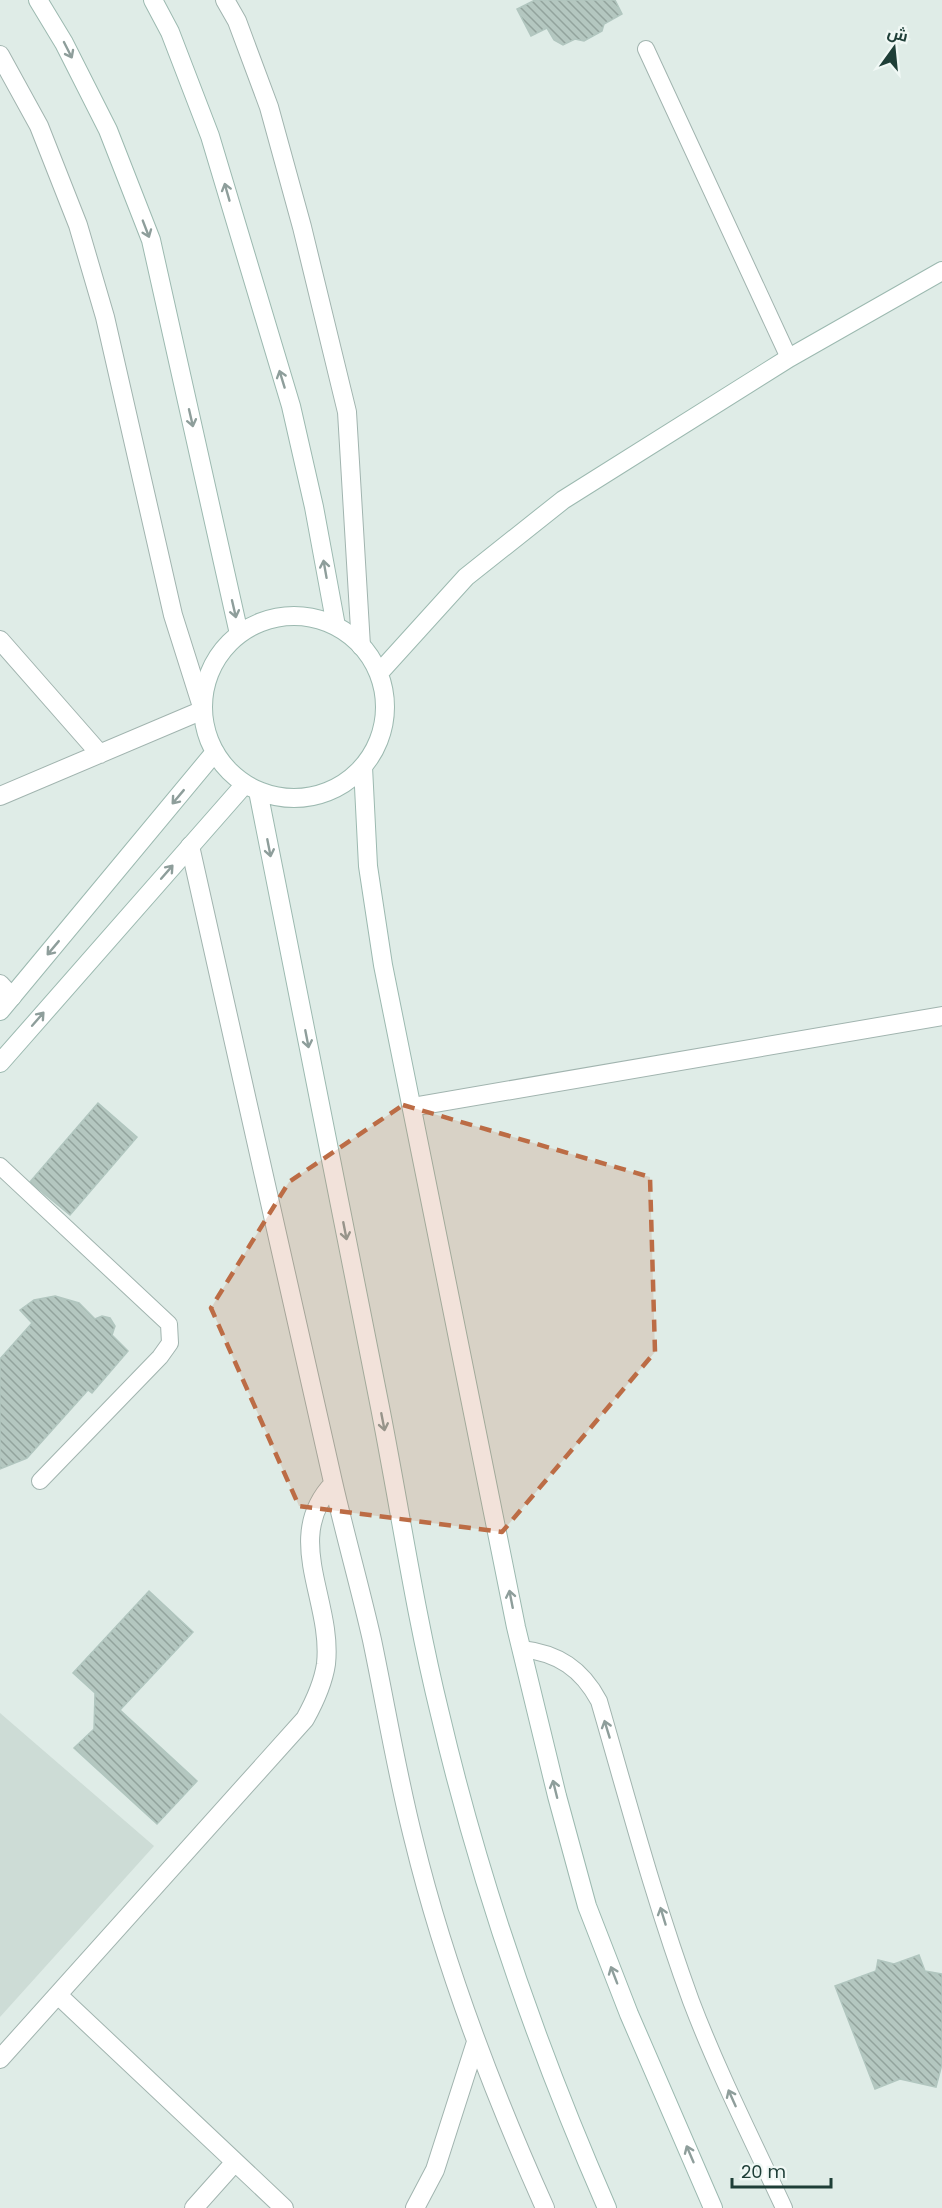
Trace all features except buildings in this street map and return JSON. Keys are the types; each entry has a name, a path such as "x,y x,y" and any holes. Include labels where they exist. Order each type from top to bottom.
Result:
{"street":[{"path":"38,0 64,43 108,130 151,240 239,634"},
{"path":"153,0 170,32 210,136 291,406 314,507 336,626"},
{"path":"225,0 237,21 269,107 302,227 347,412 361,646"},
{"path":"0,56 39,126 78,225 105,317 173,615 203,710"},
{"path":"379,673 466,578 563,500 789,358 942,271"},
{"path":"286,617 312,618 336,626 361,646 379,673 385,712 375,751 363,767 346,782 314,795 280,797 251,787 233,775 215,752 204,725 205,688 212,668 224,649 239,634 254,625 286,617"},
{"path":"0,640 100,754"},
{"path":"0,796 203,710"},
{"path":"4,998 215,752"},
{"path":"363,767 365,827 374,916 522,1649 586,1906 629,2013 713,2208"},
{"path":"1,1060 190,846 251,787"},
{"path":"251,787 385,1430 418,1615 439,1712 464,1809 499,1926 559,2094 607,2208"},
{"path":"190,846 333,1484 372,1641 391,1743 414,1844 443,1944 476,2042 514,2139 545,2208"},
{"path":"412,1107 942,1016"},
{"path":"0,2059 305,1719 323,1681 326,1661 323,1620 309,1536 315,1508 333,1484"},
{"path":"58,1995 284,2208"},
{"path":"415,2208 435,2170 476,2042"},
{"path":"194,2208 235,2162"}],"lane":[{"path":"646,49 789,358"},
{"path":"0,1166 169,1324 170,1343 160,1358 40,1481"},
{"path":"522,1649 554,1656 568,1664 581,1674 599,1701 669,1937 691,1999 715,2060 784,2208"}],"highlighted area":[{"path":"403,1105 650,1177 655,1352 502,1532 299,1506 211,1308 289,1182"}],"shaded area":[{"path":"0,1713 154,1846 0,2017"}]}
